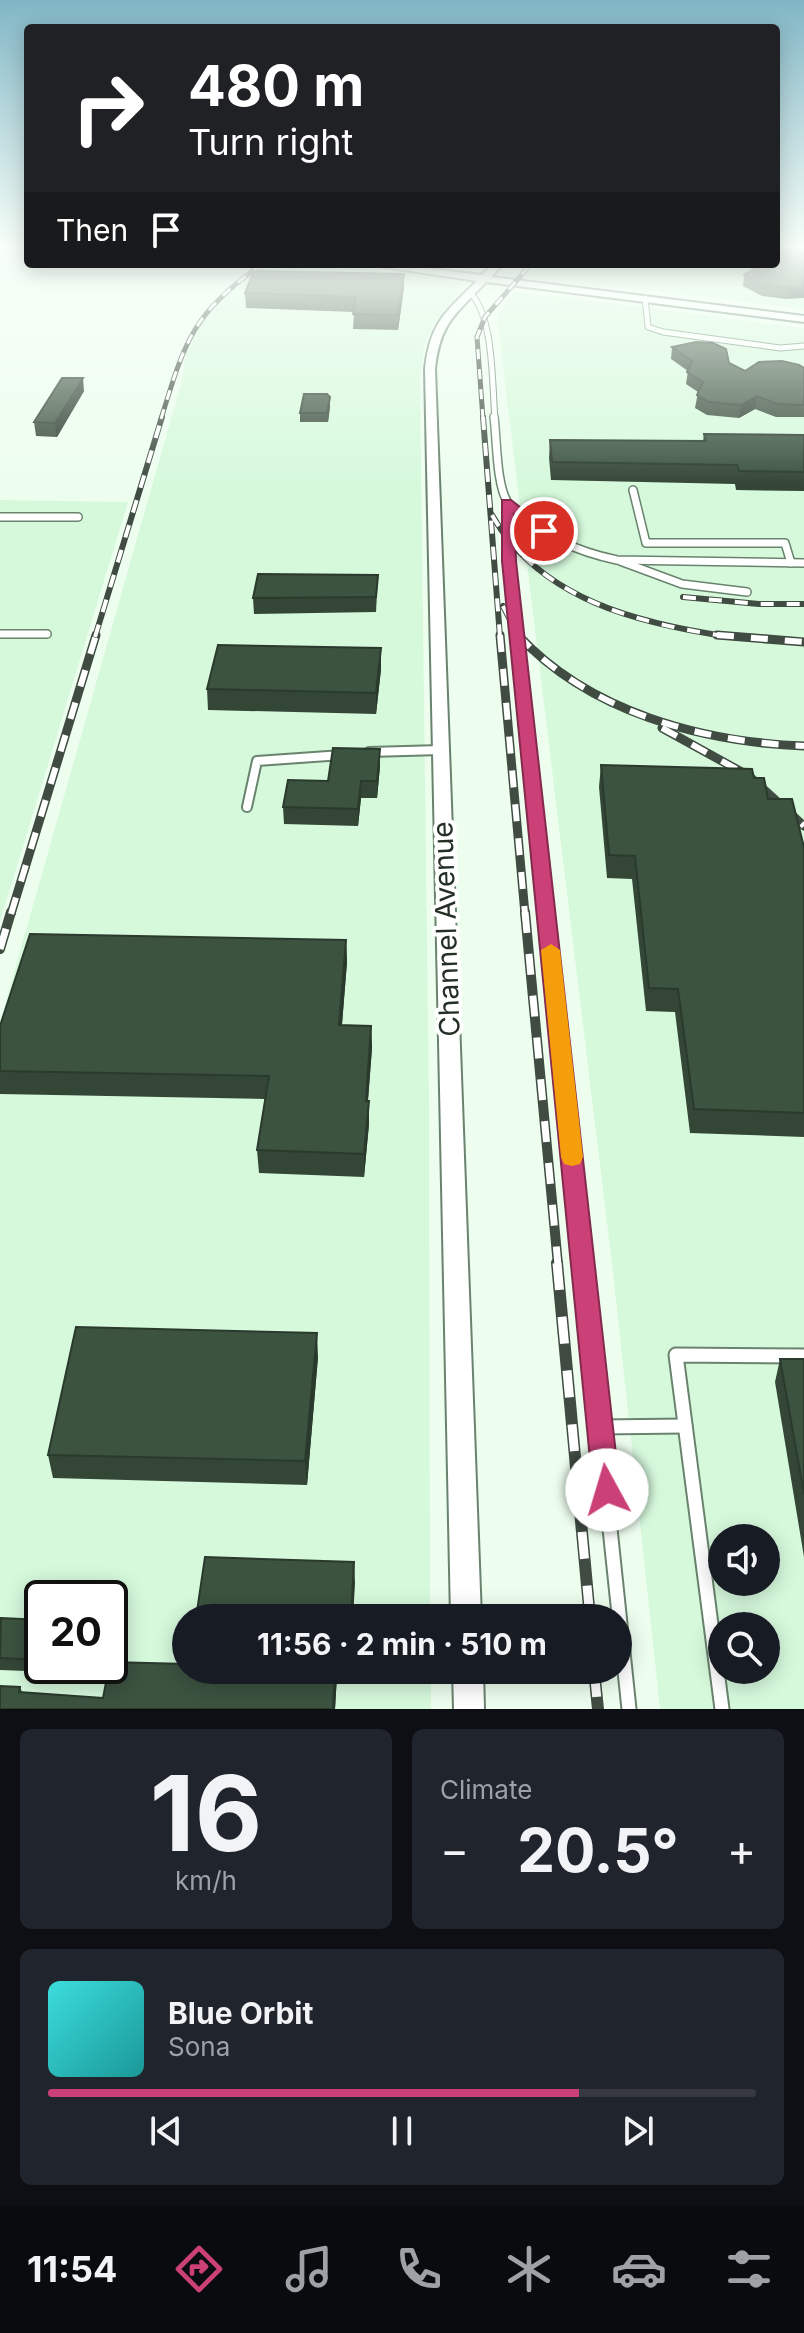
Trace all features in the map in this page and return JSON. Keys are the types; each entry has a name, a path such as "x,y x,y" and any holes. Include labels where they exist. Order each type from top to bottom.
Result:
{"street":[{"name":"Channel Avenue","path":"442,326 433,342 430,369 466,1604"},
{"path":"468,1684 469,1709"}],"lane":[{"path":"486,326 500,475 507,502 509,561 629,1709"},
{"path":"648,326 663,332 780,348 804,346"},
{"path":"633,490 646,543 785,543 791,563"},
{"path":"507,502 527,520 562,542 589,554 617,560 804,563"},
{"path":"0,517 78,517"},
{"path":"617,560 637,571 675,583 720,592 747,592"},
{"path":"0,634 47,634"},
{"path":"247,807 257,761 441,750"},
{"path":"722,1709 676,1355 804,1356"},
{"path":"600,1427 685,1426"}],"shaded area":[{"path":"200,326 432,326 424,345 420,381 429,1103 430,1604 172,1604 172,1684 431,1684 431,1709 0,1709 0,1022 182,380 186,354"},
{"path":"498,326 804,328 804,1709 660,1709 613,1272"},
{"path":"0,500 128,502 0,922"}],"building":[{"path":"696,342 713,343 726,349 729,363 745,371 759,362 782,361 799,365 804,368 804,405 777,404 757,396 741,405 709,402 697,395 703,382 687,372 692,361 672,347"},
{"path":"62,378 83,378 55,423 34,422"},
{"path":"304,394 327,394 330,397 327,413 300,413"},
{"path":"704,434 804,435 804,472 739,471 737,465 552,462 550,440 706,441"},
{"path":"258,574 378,575 376,597 253,598"},
{"path":"218,645 381,648 376,693 207,689"},
{"path":"333,748 380,749 377,781 361,781 358,809 283,807 288,780 328,781"},
{"path":"601,765 752,769 754,778 764,778 768,799 792,799 804,847 804,1113 694,1109 678,989 649,988 635,856 609,855"},
{"path":"30,934 346,940 339,1025 371,1026 364,1154 257,1150 269,1076 0,1071 0,1026"},
{"path":"76,1327 317,1333 305,1461 48,1455"},
{"path":"780,1359 804,1359 804,1494"},
{"path":"205,1557 354,1562 352,1604 198,1604"},
{"path":"1,1618 24,1619 24,1659 0,1658"},
{"path":"128,1662 172,1664 172,1684 334,1684 333,1709 0,1709 0,1686 20,1687 19,1692 103,1698 106,1684 128,1684"}],"railway":[{"path":"161,419 177,368 198,326"},
{"path":"481,326 477,337 483,419"},
{"path":"95,637 162,417"},
{"path":"483,417 500,637"},
{"path":"492,515 512,544 537,568 565,588 628,615 718,635"},
{"path":"683,597 759,604 804,604"},
{"path":"503,606 519,637"},
{"path":"11,914 96,635"},
{"path":"500,635 525,914"},
{"path":"518,635 546,662 578,684 649,718 726,738 804,746"},
{"path":"718,635 804,642"},
{"path":"718,635 731,637"},
{"path":"662,728 749,776 804,826"},
{"path":"0,949 11,912"},
{"path":"525,912 558,1265"},
{"path":"557,1263 589,1604"},
{"path":"595,1684 598,1709"}],"slow traffic":[{"path":"551,950 572,1157"}],"route":[{"path":"544,531 507,502 509,561 607,1490"}]}
